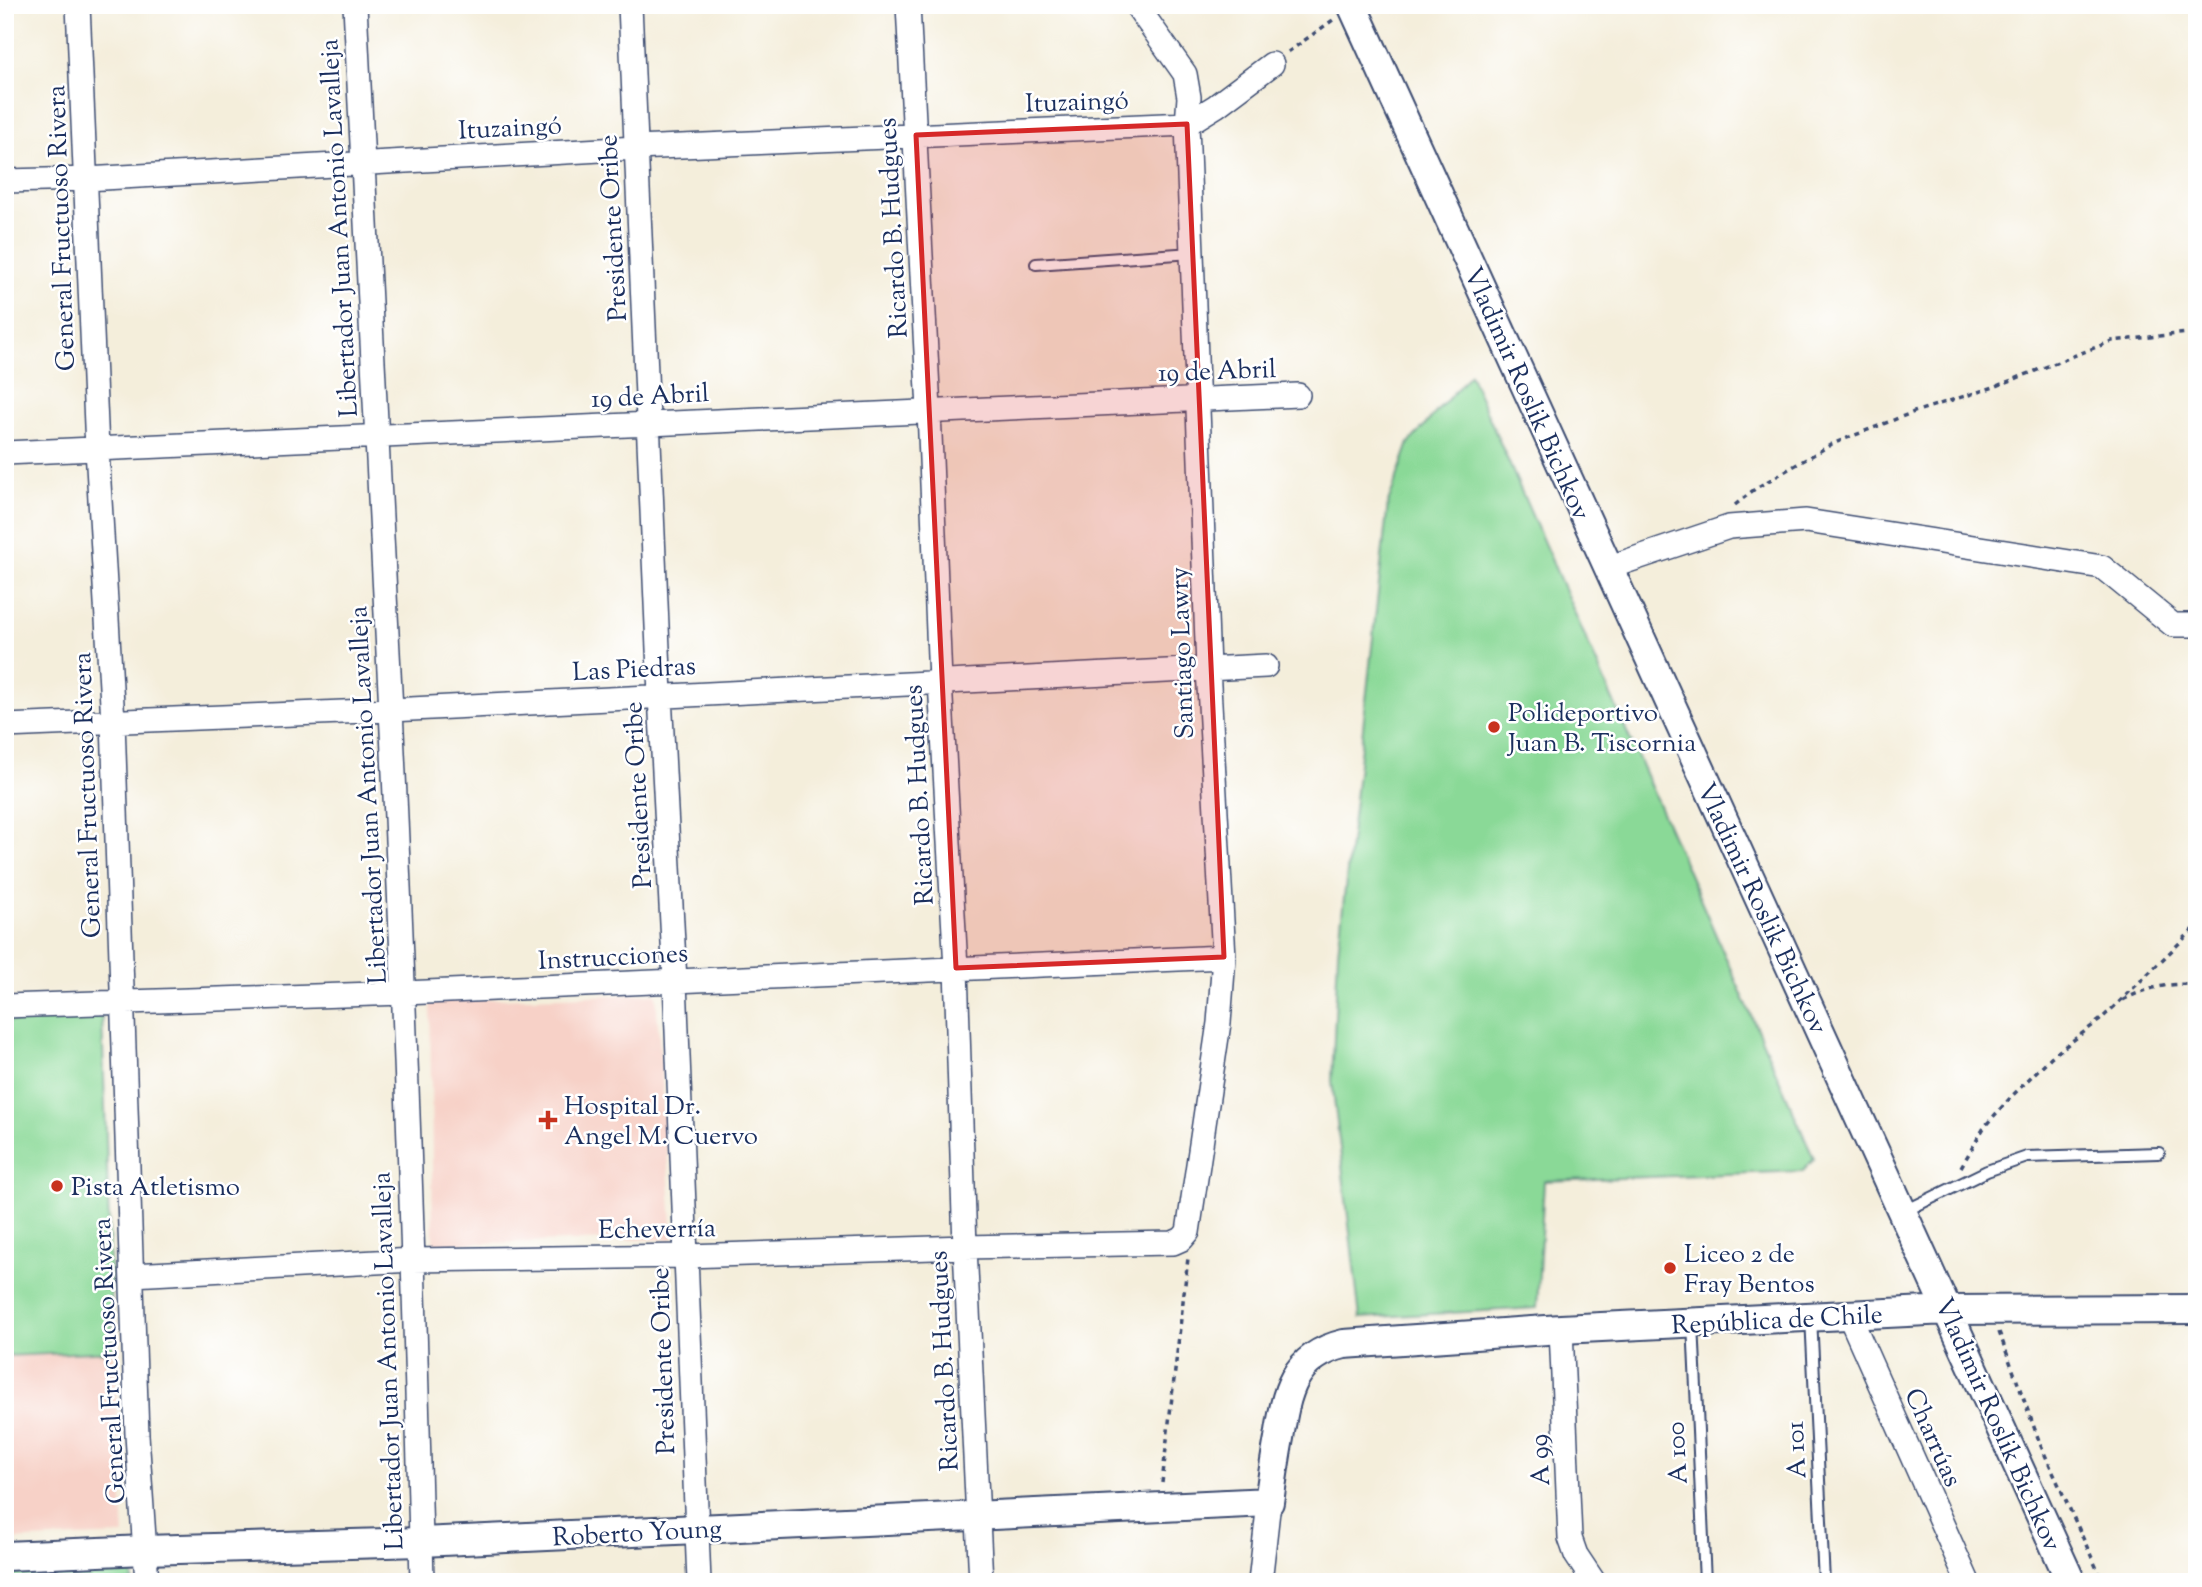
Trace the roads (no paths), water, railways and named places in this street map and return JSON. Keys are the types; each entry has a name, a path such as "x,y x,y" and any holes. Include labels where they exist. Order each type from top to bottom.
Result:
{"street":[{"name":"General Fructuoso Rivera","path":"78,5 97,449 113,721 137,1436 147,1582"},
{"name":"Libertador Juan Antonio Lavalleja","path":"355,5 404,993 422,1582"},
{"name":"Presidente Oribe","path":"630,5 675,981 699,1582"},
{"name":"Ricardo B. Hudgues","path":"908,5 956,968 965,1247 981,1582"},
{"name":"Santiago Lawry","path":"1136,5 1178,62 1188,85 1186,124 1208,668 1224,957 1221,1002 1188,1232 1182,1240"},
{"name":"Vladimir Roslik Bichkov","path":"1353,7 2071,1582"},
{"path":"1186,124 1216,106 1272,64"},
{"name":"Ituzaingó","path":"5,181 86,179 636,148 1186,124"},
{"name":"19 de Abril","path":"5,453 1298,395"},
{"path":"1607,568 1729,527 1806,522 2102,567 2173,625 2197,625"},
{"name":"Las Piedras","path":"5,726 391,710 1266,666"},
{"name":"Instrucciones","path":"5,1006 404,993 1224,957"},
{"name":"Echeverría","path":"132,1275 413,1260 686,1256 1173,1243 1182,1240"},
{"name":"República de Chile","path":"1269,1502 1282,1413 1291,1382 1304,1364 1323,1350 1357,1341 1948,1310 2197,1309"},
{"name":"Charrúas","path":"1849,1315 1968,1582"},
{"name":"A 99","path":"1561,1329 1570,1538 1576,1555 1594,1582"},
{"path":"1260,1582 1269,1502"},
{"name":"Roberto Young","path":"5,1556 421,1542 1269,1502"}],"lane":[{"path":"1036,264 1192,253"},
{"path":"1903,1212 1987,1171 2027,1157 2159,1153"},
{"name":"A 101","path":"1811,1317 1824,1582"},
{"name":"A 100","path":"1693,1323 1705,1582"}],"place":[{"name":"Polideportivo Juan B. Tiscornia","path":"1494,727"},
{"name":"Hospital Dr. Angel M. Cuervo","path":"548,1120"},
{"name":"Pista Atletismo","path":"57,1186"},
{"name":"Liceo 2 de Fray Bentos","path":"1670,1268"}]}
